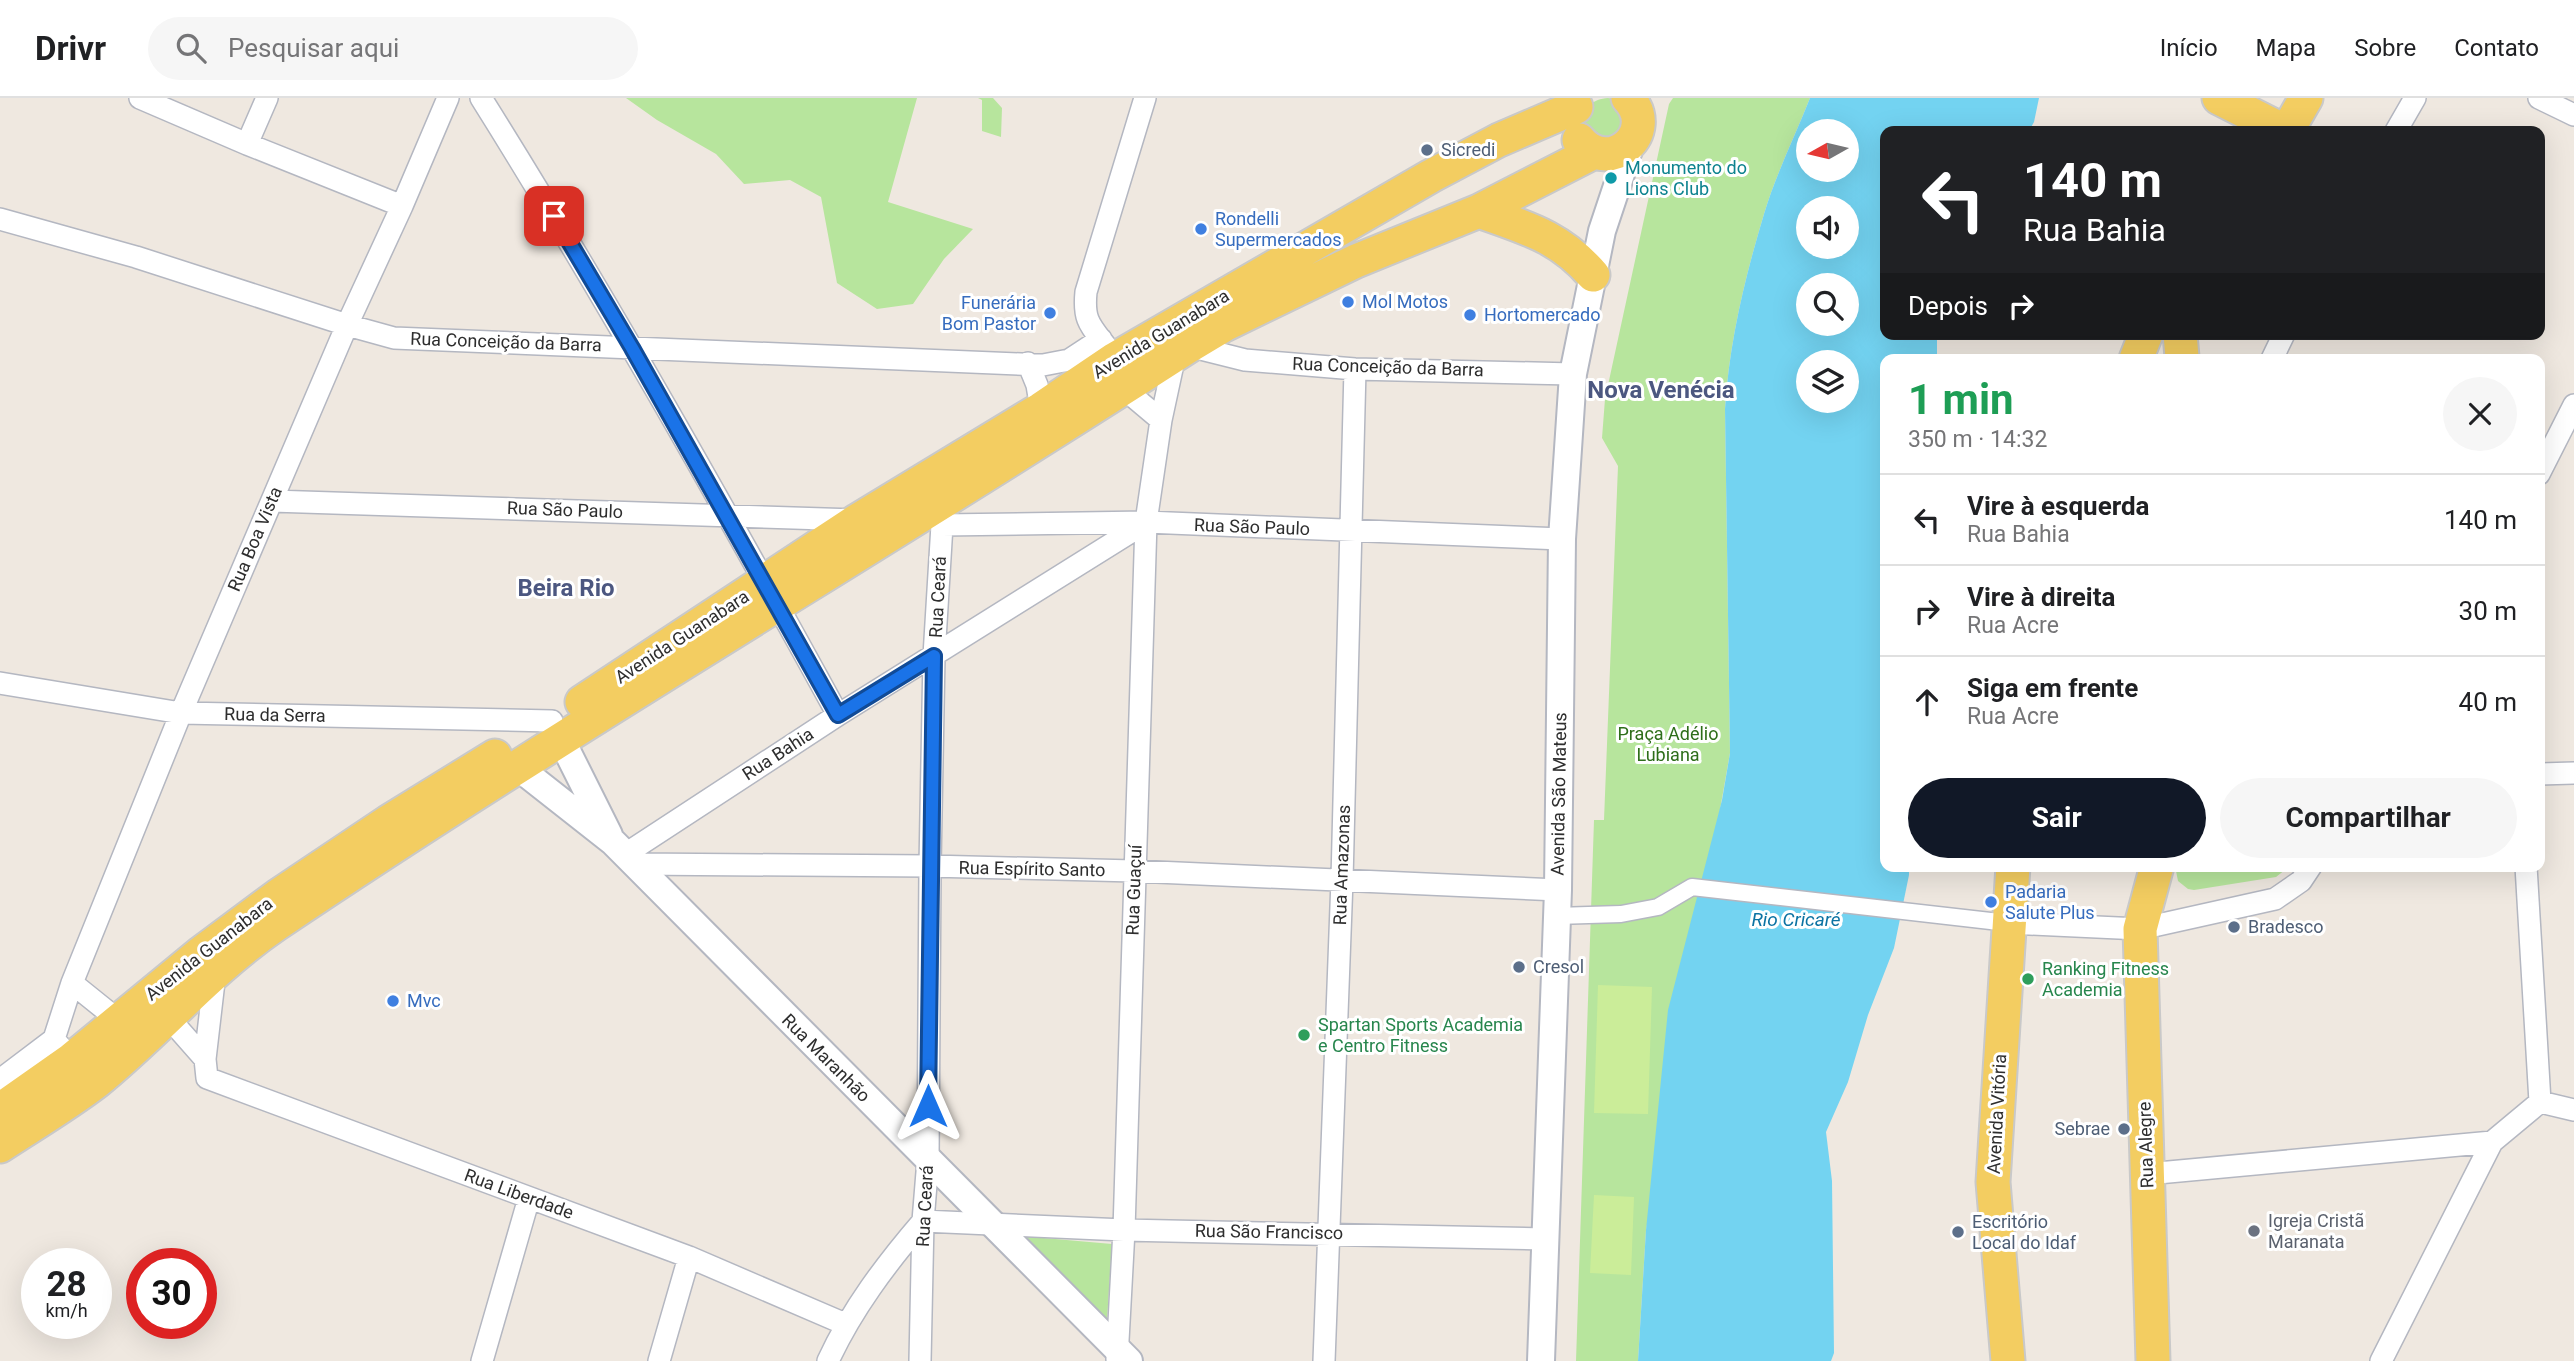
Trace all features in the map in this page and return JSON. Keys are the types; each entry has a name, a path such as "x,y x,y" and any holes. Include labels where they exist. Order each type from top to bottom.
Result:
{"main road":[{"path":"2219,98 2276,126"},
{"path":"2289,126 2306,98"},
{"name":"Avenida Guanabara","path":"772,594 858,520 1113,362 1431,176 1578,102"},
{"path":"1578,102 1573,118 1578,138 1585,147 1624,126"},
{"name":"Avenida Guanabara","path":"0,1146 94,1083 159,1007 279,895 388,822 557,731 772,594 936,516 1113,362 1182,350 1224,325 1356,261 1479,211 1624,126"},
{"path":"1479,211 1547,237 1576,256 1593,275"},
{"name":"Avenida Guanabara","path":"208,963 270,929 519,768 557,731"},
{"name":"Avenida Vitória","path":"2008,1361 1993,1182 2007,923 2012,872"},
{"name":"Rua Alegre","path":"2153,1361 2140,929 2155,872"},
{"name":"Avenida Guanabara","path":"0,1110 62,1049 118,1020 159,1007"}],"street":[{"path":"140,98 402,206"},
{"path":"247,144 267,98"},
{"name":"Rua Boa Vista","path":"62,1049 72,983 181,713 347,325 448,98"},
{"path":"481,98 632,348 838,715"},
{"path":"1145,98 1086,292 1086,318 1113,362 1161,420"},
{"path":"2399,126 2415,98"},
{"path":"2539,98 2574,114"},
{"name":"Avenida São Mateus","path":"1541,1361 1557,903 1562,539 1573,374 1624,126"},
{"name":"Rua Conceição da Barra","path":"0,219 136,257 394,338 1043,365 1069,360 1113,362"},
{"path":"1224,325 1245,360"},
{"name":"Avenida Guanabara","path":"1161,420 1182,350 1245,360"},
{"name":"Rua Conceição da Barra","path":"1245,360 1355,369 1573,374"},
{"path":"1028,363 1037,385 1041,409"},
{"name":"Rua Amazonas","path":"1324,1361 1342,880 1355,369"},
{"path":"2545,462 2574,405"},
{"name":"Rua Guaçuí","path":"1121,1357 1146,522 1161,420"},
{"name":"Rua São Paulo","path":"272,501 858,520"},
{"name":"Rua São Paulo","path":"936,516 1562,539"},
{"name":"Rua Ceará","path":"920,1361 923,1221 928,1160 936,516"},
{"name":"Rua Bahia","path":"623,854 838,715 1146,522"},
{"name":"Rua da Serra","path":"0,683 181,713 557,731"},
{"name":"Rua Maranhão","path":"557,731 623,854"},
{"name":"Rua Maranhão","path":"519,768 623,854 994,1224 1121,1357"},
{"path":"2545,774 2574,773"},
{"name":"Rua Espírito Santo","path":"623,854 1342,880 1557,903"},
{"path":"1557,903 1621,914 1658,907 1692,887 2007,923 2140,929 2275,899 2301,881 2307,872"},
{"path":"2526,872 2540,1102"},
{"path":"205,1059 208,963"},
{"path":"72,983 118,1020"},
{"path":"159,1007 205,1059"},
{"path":"0,1080 62,1049 94,1083"},
{"name":"Rua Liberdade","path":"205,1059 207,1078 689,1257 845,1324"},
{"path":"2540,1102 2574,1110"},
{"path":"2381,1361 2492,1142 2540,1102"},
{"path":"2147,1174 2492,1142"},
{"path":"482,1361 529,1198"},
{"path":"828,1361 845,1324 891,1258 923,1221"},
{"name":"Rua São Francisco","path":"923,1221 1124,1230 1544,1239"},
{"path":"659,1361 689,1257"}],"green space":[{"path":"626,98 917,98 888,202 973,229 944,259 913,304 877,309 837,283 821,197 790,180 744,184 716,154 657,120"},
{"path":"978,98 993,98 1002,108 1001,137 982,131 982,100"},
{"name":"Praça Adélio Lubiana","path":"1673,98 1810,98 1801,119 1796,119 1796,132 1764,214 1744,286 1730,360 1725,409 1730,753 1646,1230 1638,1361 1576,1361 1594,820 1604,820 1618,466 1602,438 1605,399 1669,104"},
{"path":"1613,99 1627,122 1609,142 1585,128 1584,122 1586,111 1592,103"},
{"path":"2176,872 2282,872 2276,877 2194,890 2178,881"},
{"path":"1598,985 1652,987 1648,1114 1594,1113"},
{"path":"1594,1195 1634,1197 1631,1275 1590,1273"},
{"path":"1021,1236 1112,1244 1107,1320"}],"water":[{"name":"Rio Cricaré","path":"1810,98 2039,98 2032,126 1880,126 1880,340 1937,340 1937,354 1880,354 1880,872 1909,872 1909,875 1894,948 1868,1015 1848,1082 1826,1132 1832,1181 1834,1353 1831,1361 1638,1361 1646,1230 1668,1010 1722,800 1730,753 1725,409 1734,335 1764,214 1796,132 1796,182 1859,182 1859,119 1801,119"}],"place":[{"name":"Sicredi","path":"1427,150"},
{"name":"Monumento do Lions Club","path":"1611,178"},
{"name":"Rondelli Supermercados","path":"1201,229"},
{"name":"Mol Motos","path":"1348,302"},
{"name":"Funerária Bom Pastor","path":"1050,313"},
{"name":"Hortomercado","path":"1470,315"},
{"name":"Padaria Salute Plus","path":"1991,902"},
{"name":"Bradesco","path":"2234,927"},
{"name":"Cresol","path":"1519,967"},
{"name":"Ranking Fitness Academia","path":"2028,979"},
{"name":"Mvc","path":"393,1001"},
{"name":"Spartan Sports Academia e Centro Fitness","path":"1304,1035"},
{"name":"Sebrae","path":"2124,1129"},
{"name":"Igreja Cristã Maranata","path":"2254,1231"},
{"name":"Escritório Local do Idaf","path":"1958,1232"}],"district":[{"name":"Nova Venécia","path":"1661,390"},
{"name":"Beira Rio","path":"566,588"}],"route":[{"path":"554,216 632,348 838,715 934,656 928,1106"}]}
